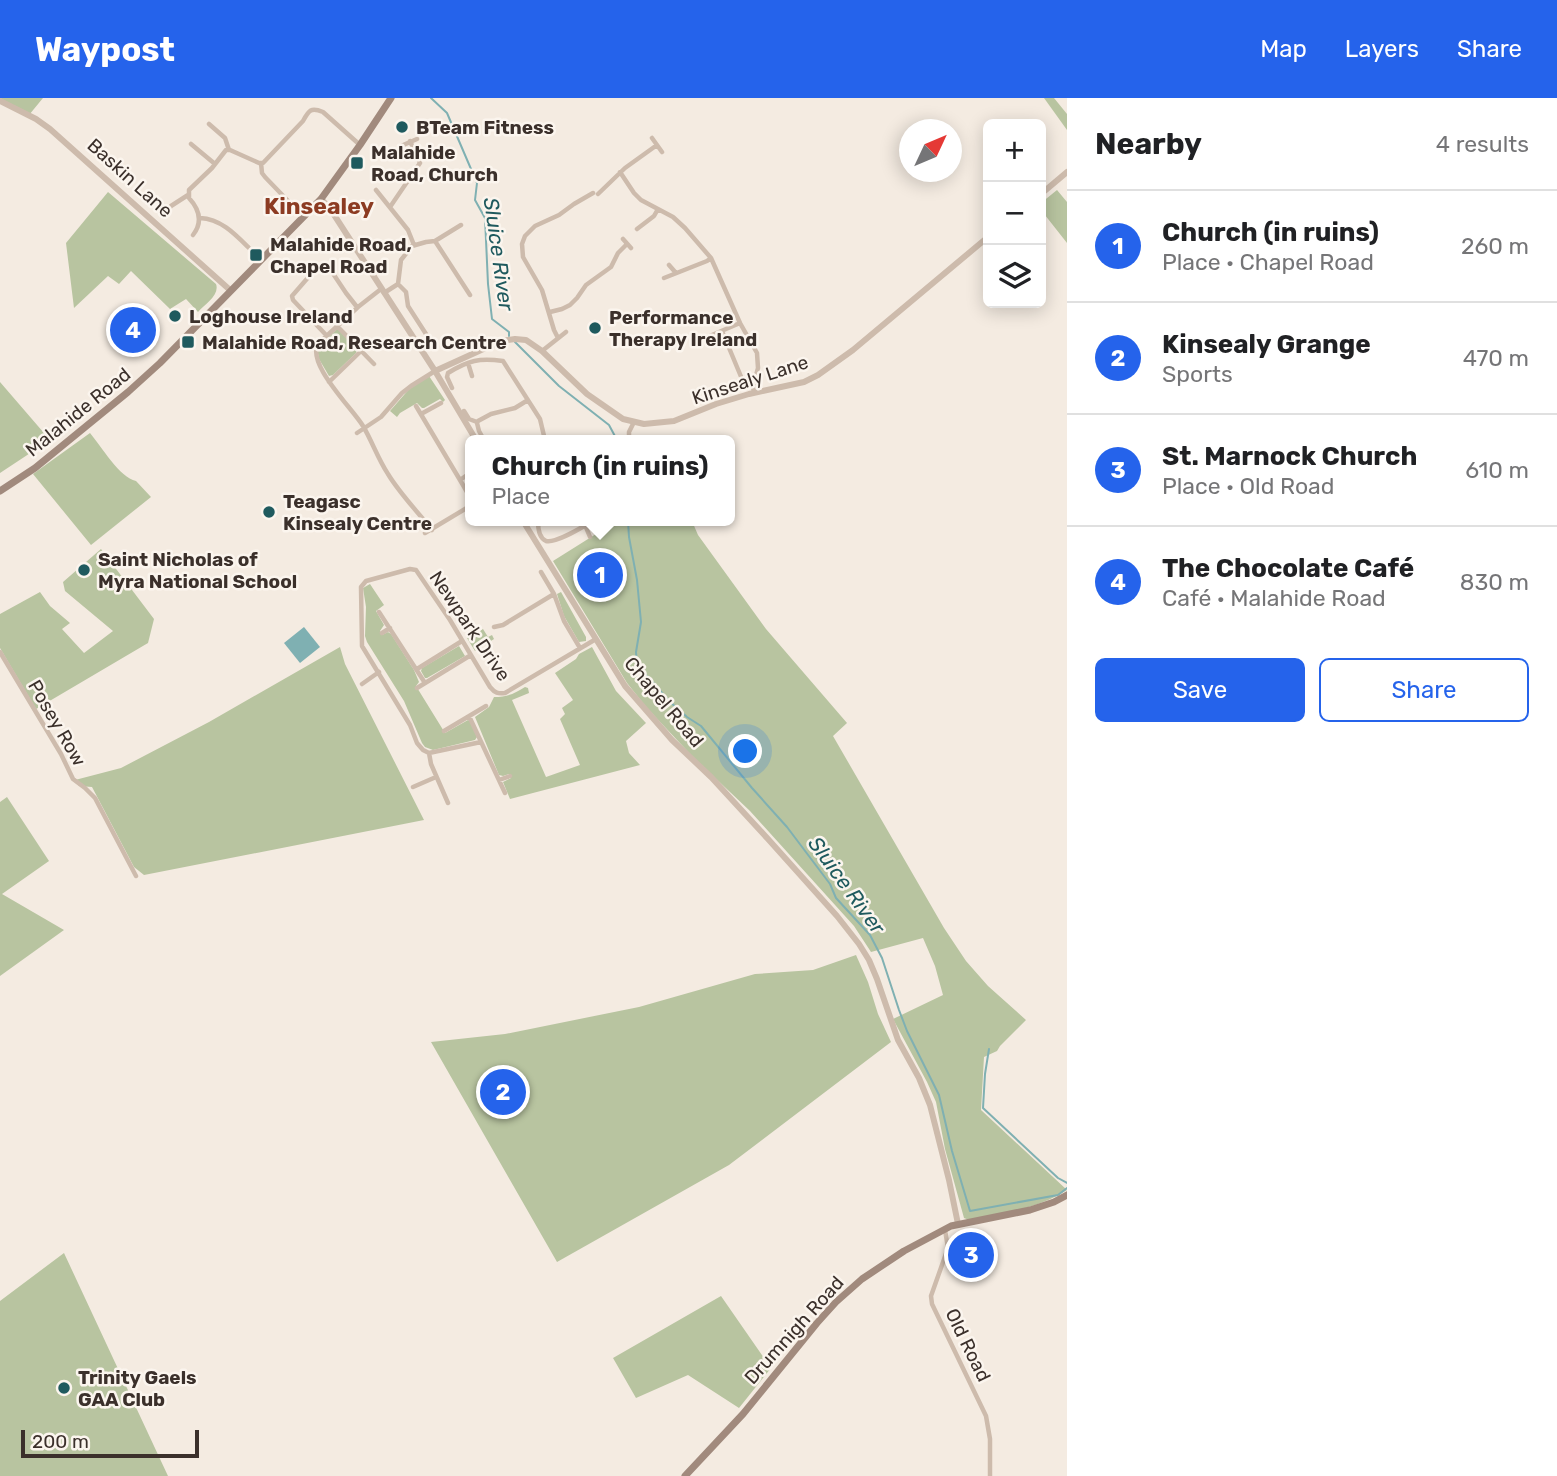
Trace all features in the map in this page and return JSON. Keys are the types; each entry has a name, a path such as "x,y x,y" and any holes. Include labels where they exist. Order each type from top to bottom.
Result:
{"main road":[{"name":"Malahide Road","path":"0,491 34,468 129,391 168,355 321,199 391,98"},
{"name":"Drumnigh Road","path":"685,1476 743,1414 801,1341 862,1279 945,1229 1030,1210 1067,1195"}],"street":[{"name":"Baskin Lane","path":"0,101 50,128 230,290"},
{"path":"261,163 316,109 323,112 360,145"},
{"path":"209,124 225,138 229,150"},
{"path":"652,138 662,152"},
{"path":"401,146 417,139"},
{"path":"390,207 420,163 410,141"},
{"path":"191,144 215,164"},
{"path":"558,338 540,287 523,257 522,244 525,236 536,226 596,193 657,145"},
{"path":"163,216 171,206 188,195 194,184 226,150 261,163"},
{"path":"261,163 262,173 291,204"},
{"path":"620,172 634,194 673,217 711,258 740,323 757,353 754,393"},
{"path":"1046,190 1067,172"},
{"path":"376,190 408,230 414,245"},
{"path":"188,195 198,209 200,218 198,229 193,235"},
{"path":"585,198 590,205"},
{"path":"321,199 329,207 435,371 473,435"},
{"path":"638,229 654,216 658,209"},
{"path":"200,218 224,225 249,248"},
{"path":"398,284 401,260 407,250 414,245 435,242 461,225"},
{"name":"Kinsealy Lane","path":"435,371 488,346 508,340 526,340 542,351 587,394 623,419 657,424 674,421 716,404 804,382 830,367 983,241"},
{"path":"435,242 470,295"},
{"path":"550,312 562,309 574,301 586,285 611,267 627,244"},
{"path":"664,278 711,258"},
{"path":"669,265 676,273"},
{"path":"327,336 292,296 312,273 328,266 358,307"},
{"path":"398,284 358,307 315,351 329,382 372,439 388,474 432,530"},
{"path":"398,284 406,292 408,306 426,334"},
{"path":"705,338 740,323"},
{"path":"337,326 374,364"},
{"path":"722,331 742,379"},
{"path":"542,351 566,332"},
{"path":"329,382 362,351"},
{"path":"452,388 448,373 480,359 503,361 541,422 544,435"},
{"path":"468,363 472,376"},
{"path":"357,433 387,411 402,393 435,371"},
{"path":"477,422 491,414 515,408 528,400"},
{"path":"421,414 441,403"},
{"path":"416,406 465,487"},
{"path":"464,411 469,419 477,422"},
{"path":"477,422 481,435"},
{"path":"629,435 634,422"},
{"path":"460,480 465,477"},
{"path":"425,533 465,510"},
{"name":"Chapel Road","path":"526,526 625,686 837,916 869,960 898,1040 930,1105 958,1224"},
{"path":"539,526 541,536 550,541 583,526"},
{"path":"585,526 590,537"},
{"name":"Newpark Drive","path":"449,803 430,764 429,753 418,743 362,646 361,587 366,581 410,569 416,570 490,687 499,694 505,694 596,639"},
{"path":"541,572 554,594 559,612 580,648"},
{"path":"494,627 503,625 554,594"},
{"path":"379,612 425,683"},
{"path":"382,633 390,628"},
{"path":"417,669 462,641"},
{"name":"Posey Row","path":"0,652 73,779 95,799 136,876"},
{"path":"417,688 471,655"},
{"path":"362,684 379,672"},
{"path":"444,731 486,706"},
{"path":"469,716 505,793"},
{"path":"429,753 481,742"},
{"path":"499,780 510,776"},
{"path":"413,787 436,777"},
{"name":"Old Road","path":"945,1229 948,1248 931,1296 932,1304 986,1416 990,1439 990,1476"}],"green space":[{"path":"0,98 43,98 29,115"},
{"path":"1044,98 1054,98 1067,114 1067,130"},
{"path":"1057,190 1067,202 1067,243 1046,216 1046,199"},
{"path":"108,192 216,284 214,296 198,312 186,299 170,309 131,271 119,284 108,276 74,308 66,243"},
{"path":"338,329 357,349 356,353 329,376 319,359 317,348"},
{"path":"429,376 445,400 443,402 440,399 424,408 417,403 397,417 390,411 410,388"},
{"path":"0,382 50,440 0,473"},
{"path":"90,433 117,468 136,481 151,497 91,545 33,474"},
{"path":"592,526 602,526 603,530 603,526 694,526 766,629 847,723 833,736 944,928 966,961 988,986 1026,1020 997,1051 984,1057 981,1110 1067,1190 1020,1210 969,1220 964,1218 945,1149 936,1102 893,1019 943,995 923,938 871,952 854,926 750,811 692,756 647,708 627,683 553,561 596,534"},
{"path":"101,549 154,619 148,643 36,709 0,648 0,614 40,592 50,606 70,623 62,629 84,653 113,631 65,591 63,582"},
{"path":"370,584 384,605 376,611 384,625 380,631 382,635 388,632 391,634 414,670 419,682 416,686 445,733 468,720 477,737 475,740 433,750 422,743 404,701 365,636 366,607 363,588"},
{"path":"561,592 586,641 579,642 564,616 557,594"},
{"path":"483,629 488,637 492,635 494,639 475,651 467,638"},
{"path":"459,646 465,656 425,678 422,668"},
{"path":"340,647 345,664 424,820 144,875 134,867 92,787 79,786 75,780 121,768 209,722"},
{"path":"592,647 616,691 646,723 626,741 629,753 640,765 510,799 503,782 511,778 509,774 499,775 475,717 489,707 494,697 507,696 528,688 529,693 512,700 546,777 580,765 560,719 565,714 562,708 573,700 555,673"},
{"path":"7,797 49,861 2,894 64,930 0,976 0,802"},
{"path":"856,955 891,1042 729,1165 557,1262 431,1042 505,1034 639,1007 755,974 813,970"},
{"path":"968,1239 981,1243 989,1255 982,1265 973,1269 964,1269 956,1261 953,1247 961,1246"},
{"name":"Trinity Gaels GAA Club","path":"64,1253 168,1476 0,1476 0,1301"},
{"path":"721,1296 771,1368 739,1408 688,1375 636,1398 613,1358"}],"water":[{"path":"304,627 320,647 300,663 284,643"}],"waterway":[{"name":"Sluice River","path":"431,98 447,113 477,183 475,200 485,218 492,319 509,332 509,336"},
{"name":"Sluice River","path":"515,342 559,386 609,425 614,435"},
{"path":"729,391 739,387"},
{"name":"Sluice River","path":"628,526 641,622 636,652 637,667 669,701 701,726 787,827 830,884 836,898 870,935 882,958 907,1031 939,1095 970,1211 1058,1195 1067,1188"},
{"name":"Sluice River","path":"989,1049 983,1108 1058,1178 1067,1183"}],"place":[{"name":"BTeam Fitness","path":"402,127"},
{"name":"Malahide Road, Church","path":"357,163"},
{"name":"Malahide Road, Chapel Road","path":"256,255"},
{"name":"Loghouse Ireland","path":"175,316"},
{"name":"Performance Therapy Ireland","path":"595,328"},
{"name":"The Chocolate Café","path":"133,330"},
{"name":"Malahide Road, Research Centre","path":"188,342"},
{"name":"Teagasc Kinsealy Centre","path":"269,512"},
{"name":"Saint Nicholas of Myra National School","path":"84,570"},
{"name":"Church (in ruins)","path":"600,575"},
{"name":"Kinsealy Grange","path":"503,1092"},
{"name":"St. Marnock Church","path":"971,1255"},
{"name":"Trinity Gaels GAA Club","path":"64,1388"}],"district":[{"name":"Kinsealey","path":"319,206"}]}
